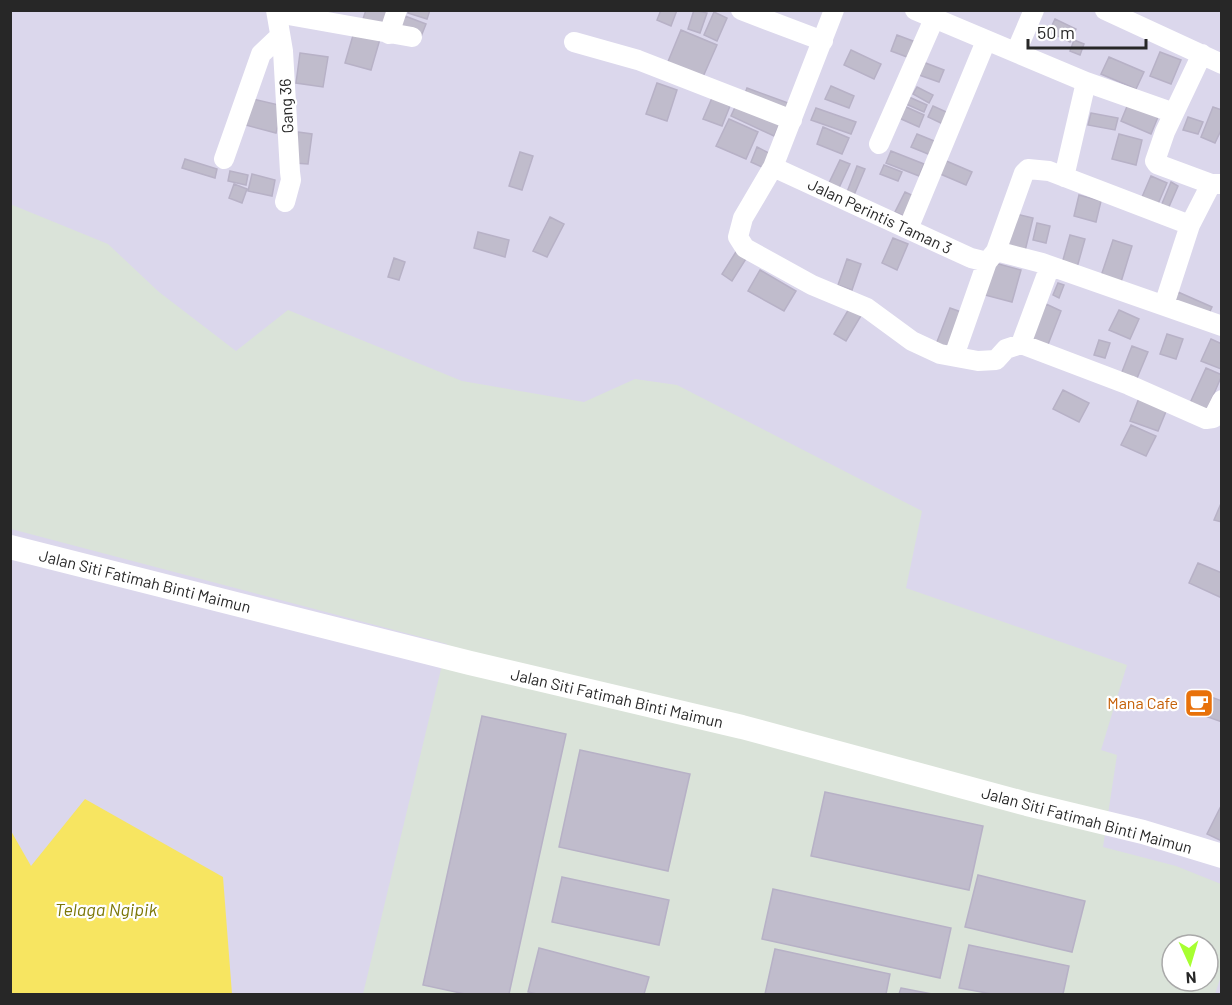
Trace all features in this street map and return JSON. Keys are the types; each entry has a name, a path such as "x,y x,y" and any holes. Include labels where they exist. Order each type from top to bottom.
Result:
{"street":[{"path":"389,34 397,10"},
{"path":"741,10 823,41"},
{"path":"834,10 773,166 743,218 738,237 745,248 812,285 867,308 912,341 940,354 978,361 996,360 1006,349 1021,344 1129,385 1206,419 1213,418 1221,400"},
{"path":"915,10 934,20 1086,82 1174,113"},
{"path":"1016,52 1034,10"},
{"path":"1105,10 1221,63"},
{"path":"276,12 412,37"},
{"name":"Gang 36","path":"276,12 283,51 291,180 285,202"},
{"path":"879,144 934,20"},
{"path":"224,159 261,54 280,36"},
{"path":"908,228 987,41"},
{"path":"574,42 638,60 792,120"},
{"path":"1164,304 1190,225 1216,184 1157,164 1155,161 1174,113 1202,54"},
{"path":"1064,177 1086,82"},
{"name":"Jalan Perintis Taman 3","path":"773,166 971,258 992,257 1050,266 1164,304 1221,326"},
{"path":"954,356 1024,173 1028,169 1049,171 1190,225"},
{"path":"1021,344 1050,266"},
{"name":"Jalan Siti Fatimah Binti Maimun","path":"10,548 470,663 742,727 1028,804 1143,832 1221,856"}],"shaded area":[{"path":"10,204 108,244 159,292 236,351 288,310 462,381 584,402 635,379 677,385 922,511 906,588 1127,665 1101,750 1117,755 1103,847 1176,866 1221,884 1220,979 1220,933 1160,933 1160,993 1215,994 363,994 447,644 11,529"}],"water":[{"name":"Telaga Ngipik","path":"85,799 223,877 232,994 11,994 11,831 31,866"}],"building":[{"path":"366,10 391,10 387,25 363,19"},
{"path":"409,10 430,10 427,19 408,13"},
{"path":"661,10 677,10 671,26 657,20"},
{"path":"694,10 707,13 700,33 688,29"},
{"path":"714,12 727,18 717,41 704,35"},
{"path":"405,16 426,24 420,39 399,31"},
{"path":"1055,19 1076,29 1070,42 1049,32"},
{"path":"681,30 717,45 702,79 667,64"},
{"path":"354,32 380,39 371,70 345,63"},
{"path":"897,35 921,44 915,60 891,51"},
{"path":"1074,40 1084,44 1080,55 1070,51"},
{"path":"851,50 881,64 874,79 844,65"},
{"path":"1160,52 1181,60 1171,84 1150,76"},
{"path":"300,53 328,57 323,87 296,83"},
{"path":"1109,57 1144,72 1136,89 1101,74"},
{"path":"923,62 944,70 939,82 919,75"},
{"path":"657,83 677,90 667,121 646,114"},
{"path":"831,86 854,96 849,108 825,99"},
{"path":"917,87 933,95 929,103 913,94"},
{"path":"747,88 788,103 784,115 743,99"},
{"path":"909,97 927,105 924,112 906,104"},
{"path":"249,98 283,106 276,133 242,124"},
{"path":"712,98 730,106 722,126 703,119"},
{"path":"737,103 780,123 774,136 731,116"},
{"path":"1128,104 1158,117 1151,134 1121,121"},
{"path":"904,106 924,115 919,127 899,118"},
{"path":"933,106 951,114 945,125 928,117"},
{"path":"1213,107 1222,110 1222,128 1215,143 1201,137"},
{"path":"816,108 856,122 851,134 811,120"},
{"path":"1091,113 1118,118 1115,130 1088,125"},
{"path":"1188,117 1203,122 1198,134 1183,130"},
{"path":"729,119 758,132 746,159 716,146"},
{"path":"823,127 849,138 842,154 817,144"},
{"path":"298,132 312,134 308,164 294,163"},
{"path":"917,134 939,143 933,156 911,147"},
{"path":"1119,134 1142,140 1136,165 1112,159"},
{"path":"757,147 771,154 764,168 751,162"},
{"path":"891,151 924,164 919,176 886,163"},
{"path":"520,152 533,156 522,190 509,186"},
{"path":"185,159 217,169 215,178 182,168"},
{"path":"840,160 850,164 838,190 828,185"},
{"path":"944,160 972,172 966,185 938,173"},
{"path":"884,165 902,172 898,181 880,174"},
{"path":"857,166 865,169 854,195 847,192"},
{"path":"230,171 248,175 246,185 228,181"},
{"path":"252,174 275,180 272,196 248,191"},
{"path":"1151,176 1167,183 1158,204 1142,197"},
{"path":"1171,182 1178,186 1168,209 1161,206"},
{"path":"234,184 247,189 242,203 229,198"},
{"path":"905,192 916,197 906,217 895,212"},
{"path":"1079,195 1101,201 1096,222 1074,216"},
{"path":"1016,214 1033,218 1025,251 1007,246"},
{"path":"550,217 564,224 547,257 533,251"},
{"path":"1037,223 1050,226 1046,243 1033,240"},
{"path":"478,232 509,240 505,257 474,248"},
{"path":"1070,235 1085,239 1076,271 1061,267"},
{"path":"893,238 908,244 897,270 882,263"},
{"path":"1113,240 1132,246 1121,282 1101,276"},
{"path":"739,247 749,254 732,281 722,274"},
{"path":"394,258 405,262 399,280 388,277"},
{"path":"847,259 861,264 852,290 838,285"},
{"path":"995,263 1021,270 1012,302 985,295"},
{"path":"760,270 796,291 784,311 748,291"},
{"path":"1058,283 1064,285 1059,298 1053,295"},
{"path":"1178,292 1212,307 1206,320 1173,304"},
{"path":"1046,304 1061,311 1047,347 1031,341"},
{"path":"850,307 862,314 846,341 834,334"},
{"path":"950,308 964,313 948,352 935,347"},
{"path":"1119,310 1139,319 1130,339 1109,330"},
{"path":"1167,334 1183,339 1176,359 1160,354"},
{"path":"1211,339 1222,344 1221,369 1201,361"},
{"path":"1099,340 1110,343 1105,358 1094,355"},
{"path":"1132,346 1148,352 1135,383 1120,377"},
{"path":"1206,368 1222,375 1207,410 1190,403"},
{"path":"1063,390 1089,403 1079,422 1053,409"},
{"path":"1139,398 1167,409 1158,431 1130,421"},
{"path":"1131,425 1156,436 1146,456 1121,445"},
{"path":"1222,501 1222,522 1214,520"},
{"path":"1198,563 1222,573 1222,598 1189,583"},
{"path":"1200,693 1222,701 1222,722 1194,712"},
{"path":"482,716 566,734 509,994 465,994 423,985"},
{"path":"580,750 690,774 668,871 559,847"},
{"path":"825,792 983,826 969,890 811,856"},
{"path":"1222,804 1222,841 1207,834"},
{"path":"978,875 1085,901 1072,952 965,927"},
{"path":"562,877 669,900 659,945 552,922"},
{"path":"773,889 951,928 940,978 762,939"},
{"path":"969,945 1069,966 1063,994 992,994 959,988"},
{"path":"539,948 649,977 644,994 537,994 528,992"},
{"path":"775,949 890,974 886,994 765,994"},
{"path":"901,988 932,994 899,994"}],"place":[{"name":"Mana Cafe","path":"1199,703"}]}
